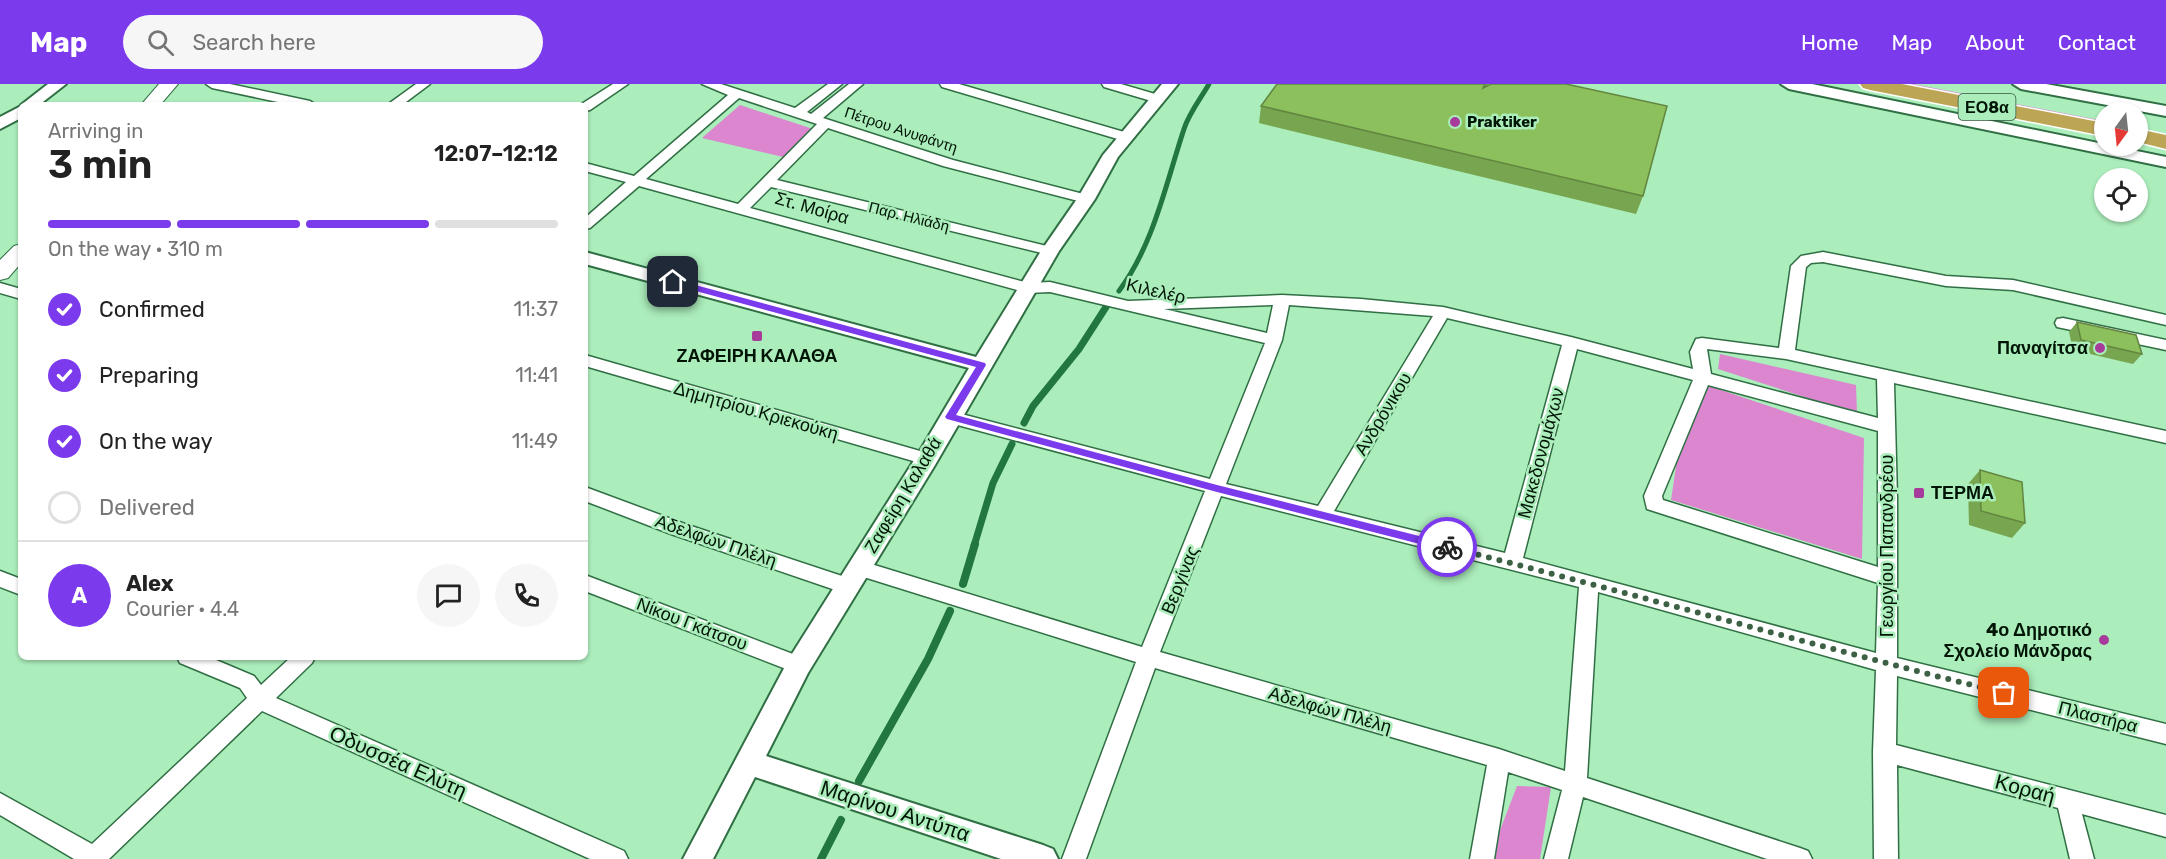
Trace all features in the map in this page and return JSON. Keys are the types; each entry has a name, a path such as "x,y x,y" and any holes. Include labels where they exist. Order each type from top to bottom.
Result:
{"highway":[{"name":"ΕΟ8α","path":"1870,84 2094,128"},
{"name":"ΕΟ8α","path":"1947,84 2094,112"},
{"path":"2148,122 2166,126"},
{"path":"2148,138 2166,142"}],"main road":[{"path":"153,102 169,84"}],"street":[{"path":"33,102 58,84"},
{"path":"212,84 296,102"},
{"path":"397,102 424,84"},
{"path":"588,105 622,84"},
{"name":"Πέτρου Ανυφάντη","path":"708,84 948,163 1086,199"},
{"path":"796,114 836,84"},
{"path":"741,209 768,182 819,121 857,84"},
{"path":"946,84 1126,136"},
{"path":"1108,84 1158,99"},
{"name":"Ζαφείρη Καλαθά","path":"698,859 799,665 927,459 981,365 1050,252 1086,199 1111,155 1170,84"},
{"path":"1789,84 2166,162"},
{"path":"2020,84 2166,111"},
{"path":"588,223 737,94"},
{"name":"Στ. Μοίρα","path":"588,168 1028,288"},
{"name":"Παρ. Ηλιάδη","path":"768,182 1050,252"},
{"path":"1786,354 1799,267 1806,259 1823,257 1946,281 2013,285 2166,320"},
{"path":"588,259 981,365"},
{"name":"Κιλελέρ","path":"1028,288 1050,287 1274,340"},
{"path":"0,288 18,293"},
{"path":"1130,305 1282,300 1361,304 1443,312 1571,342 1887,427"},
{"name":"Βεργίνας","path":"1074,859 1148,657 1274,340 1282,300"},
{"name":"Ανδρόνικου","path":"1322,515 1443,312"},
{"path":"2063,322 2166,345"},
{"name":"Μακεδονομάχων","path":"1512,563 1571,342"},
{"path":"1887,578 1654,504 1653,496 1703,377 1698,352 1702,342 1786,354 2166,437"},
{"name":"Δημητρίου Κριεκούκη","path":"588,361 927,459"},
{"name":"Γεωργίου Παπανδρέου","path":"1885,377 1888,665 1884,752 1886,859"},
{"name":"Πλαστήρα","path":"950,417 1217,488 1589,582 1888,665 2166,734"},
{"name":"Αδελφών Πλέλη","path":"588,495 678,529 1148,657 1498,759 1800,859"},
{"path":"0,579 18,586"},
{"path":"1556,859 1575,783 1589,582"},
{"name":"Νίκου Γκάτσου","path":"588,584 799,665"},
{"name":"Οδυσσέα Ελύτη","path":"194,660 247,682 261,701 616,859"},
{"path":"0,803 94,859 302,660"},
{"name":"Κοραή","path":"1884,752 2166,826"},
{"path":"1482,859 1498,759"},
{"name":"Μαρίνου Αντύπα","path":"747,762 1042,859"},
{"path":"2067,800 2082,859"}],"shaded area":[{"path":"1900,84 1913,84 2094,119 2094,122"},
{"path":"740,105 813,129 783,157 702,138"},
{"path":"1720,354 1856,385 1857,414 1718,369"},
{"path":"1709,386 1864,438 1862,559 1671,500 1680,440"},
{"path":"1517,786 1551,787 1540,859 1489,859"}],"building":[{"path":"1277,84 1485,84 1483,88 1491,84 1566,84 1667,106 1643,196 1261,106"},
{"path":"2077,322 2136,335 2142,354 2081,340"},
{"path":"1980,470 2022,482 2025,523 1981,511"}],"waterway":[{"path":"1119,291 1131,273 1150,233 1186,123 1209,84"},
{"path":"1024,423 1033,406 1079,349 1106,307"},
{"path":"974,546 993,483 1012,444"},
{"path":"963,584 975,544"},
{"path":"859,781 928,659 950,611"},
{"path":"821,859 841,820"}],"way so far":[{"path":"1447,547 1589,582 1888,665 2004,693"}],"place":[{"name":"Praktiker","path":"1455,122"},
{"name":"ΖΑΦΕΙΡΗ ΚΑΛΑΘΑ","path":"757,336"},
{"name":"Παναγίτσα","path":"2100,348"},
{"name":"ΤΕΡΜΑ","path":"1919,493"},
{"name":"4ο Δημοτικό Σχολείο Μάνδρας","path":"2104,640"}],"route":[{"path":"673,282 981,365 950,417 1447,547"}]}
